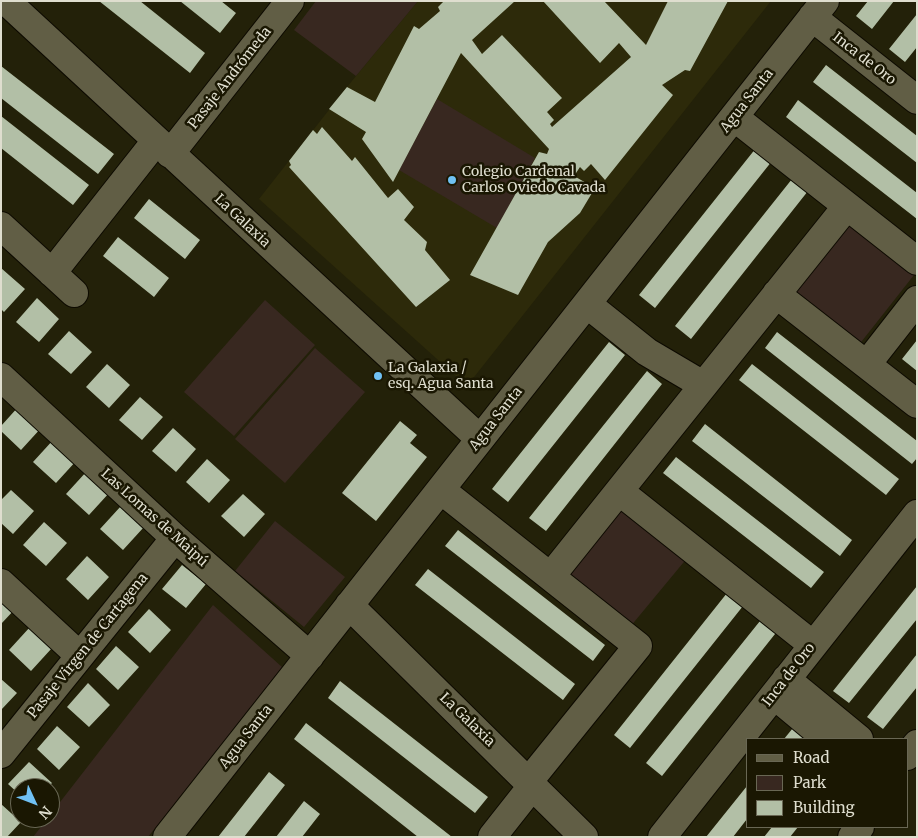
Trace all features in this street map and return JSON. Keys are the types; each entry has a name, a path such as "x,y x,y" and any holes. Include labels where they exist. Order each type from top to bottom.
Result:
{"street":[{"name":"La Galaxia","path":"6,1 480,439"},
{"name":"Pasaje Andrómeda","path":"52,273 163,148 280,5"},
{"name":"Inca de Oro","path":"819,9 917,100"},
{"name":"Agua Santa","path":"167,837 819,9"},
{"path":"734,117 917,261"},
{"path":"551,576 847,206"},
{"path":"1,226 74,293"},
{"path":"776,294 917,404"},
{"path":"867,364 917,300"},
{"path":"587,304 647,352 703,385"},
{"name":"Las Lomas de Maipú","path":"1,376 176,538 310,656"},
{"path":"441,490 638,646 531,783 492,837"},
{"path":"619,491 813,645"},
{"name":"Inca de Oro","path":"662,837 917,514"},
{"name":"Pasaje Virgen de Cartagena","path":"1,754 176,538"},
{"path":"1,583 80,656"},
{"name":"La Galaxia","path":"350,605 584,837"},
{"path":"780,687 826,738"},
{"path":"780,687 858,738"},
{"path":"908,755 917,744"}],"shaded area":[{"name":"Colegio Cardenal Carlos Oviedo Cavada","path":"418,1 771,1 467,386 259,199 347,87"}],"green space":[{"path":"316,1 418,1 356,76 294,30"},
{"path":"437,99 535,158 497,228 399,170"},
{"path":"845,221 914,275 858,346 789,292"},
{"path":"265,300 315,345 234,436 184,392"},
{"path":"315,348 365,392 285,483 235,439"},
{"path":"621,502 688,557 630,627 563,573"},
{"path":"275,521 345,577 304,627 235,571"},
{"path":"213,605 282,667 148,837 33,837 40,828 60,828 60,802"}],"building":[{"path":"99,1 140,1 205,53 190,73"},
{"path":"180,1 221,1 236,13 220,33"},
{"path":"444,1 515,1 472,40 482,54 502,35 562,98 547,112 554,120 550,124 552,127 631,57 619,43 600,63 543,1 604,1 646,45 668,1 728,1 690,71 685,70 662,85 673,95 605,180 591,164 584,171 580,167 574,176 595,188 580,213 548,242 518,295 470,275 539,152 547,154 549,149 461,53 393,182 362,139 366,132 329,109 347,87 375,102 414,26 419,29 440,11 438,7"},
{"path":"868,1 894,1 872,29 856,16"},
{"path":"917,14 917,47 905,62 889,49"},
{"path":"826,65 917,136 917,163 813,82"},
{"path":"1,66 114,154 98,174 1,98"},
{"path":"798,100 917,193 917,219 786,117"},
{"path":"1,116 89,185 73,205 1,148"},
{"path":"322,127 352,161 355,157 388,198 398,189 414,207 404,220 427,242 425,250 450,280 416,307 289,167 291,165 289,161 313,130 317,134"},
{"path":"756,148 772,161 655,308 639,295"},
{"path":"792,179 808,191 691,339 675,326"},
{"path":"149,199 200,240 185,259 134,218"},
{"path":"118,237 169,278 154,297 103,256"},
{"path":"1,268 25,289 4,312 1,309"},
{"path":"37,298 59,319 39,342 16,322"},
{"path":"69,331 92,352 71,374 48,354"},
{"path":"777,332 917,441 917,458 912,464 765,348"},
{"path":"917,340 917,371 902,359"},
{"path":"609,342 625,355 508,502 492,489"},
{"path":"107,364 130,385 109,408 86,387"},
{"path":"752,364 899,479 886,495 739,380"},
{"path":"647,371 662,384 546,531 529,518"},
{"path":"140,397 163,417 142,440 119,420"},
{"path":"19,406 42,427 21,450 1,431 1,426"},
{"path":"400,421 417,435 410,443 427,457 376,521 342,493"},
{"path":"705,424 852,540 840,556 692,441"},
{"path":"173,428 196,449 176,472 152,451"},
{"path":"54,439 77,460 56,483 33,462"},
{"path":"676,457 824,572 811,588 663,473"},
{"path":"207,459 230,480 209,503 186,482"},
{"path":"87,471 110,492 89,515 66,494"},
{"path":"11,490 34,511 13,534 1,523 1,500"},
{"path":"243,494 265,514 244,537 221,516"},
{"path":"121,506 144,527 123,550 100,529"},
{"path":"44,522 67,543 46,566 23,545"},
{"path":"458,530 605,645 593,661 445,546"},
{"path":"87,556 109,577 88,600 66,579"},
{"path":"182,565 206,584 186,608 162,589"},
{"path":"428,569 575,684 563,700 415,585"},
{"path":"917,586 917,619 849,703 833,691"},
{"path":"731,588 747,601 630,748 614,735"},
{"path":"1,595 16,608 1,624"},
{"path":"149,609 171,630 150,653 128,632"},
{"path":"764,616 779,629 662,776 646,763"},
{"path":"30,627 52,648 31,671 9,650"},
{"path":"116,646 139,667 118,690 96,669"},
{"path":"917,654 917,687 883,729 867,717"},
{"path":"1,679 17,693 1,710"},
{"path":"340,681 488,797 475,813 328,698"},
{"path":"88,683 110,705 89,727 67,707"},
{"path":"306,723 452,837 418,837 294,739"},
{"path":"797,723 809,738 785,738"},
{"path":"57,726 80,747 59,770 37,749"},
{"path":"29,762 47,778 14,778"},
{"path":"269,772 285,785 244,837 218,837"},
{"path":"746,787 746,820 733,837 706,837"},
{"path":"304,801 320,814 302,837 276,837"},
{"path":"1,804 10,812 10,828 15,828 7,837 1,837"},
{"path":"771,828 797,828 790,837 764,837"}],"place":[{"name":"Colegio Cardenal Carlos Oviedo Cavada","path":"452,180"},
{"name":"La Galaxia / esq. Agua Santa","path":"378,376"}]}
